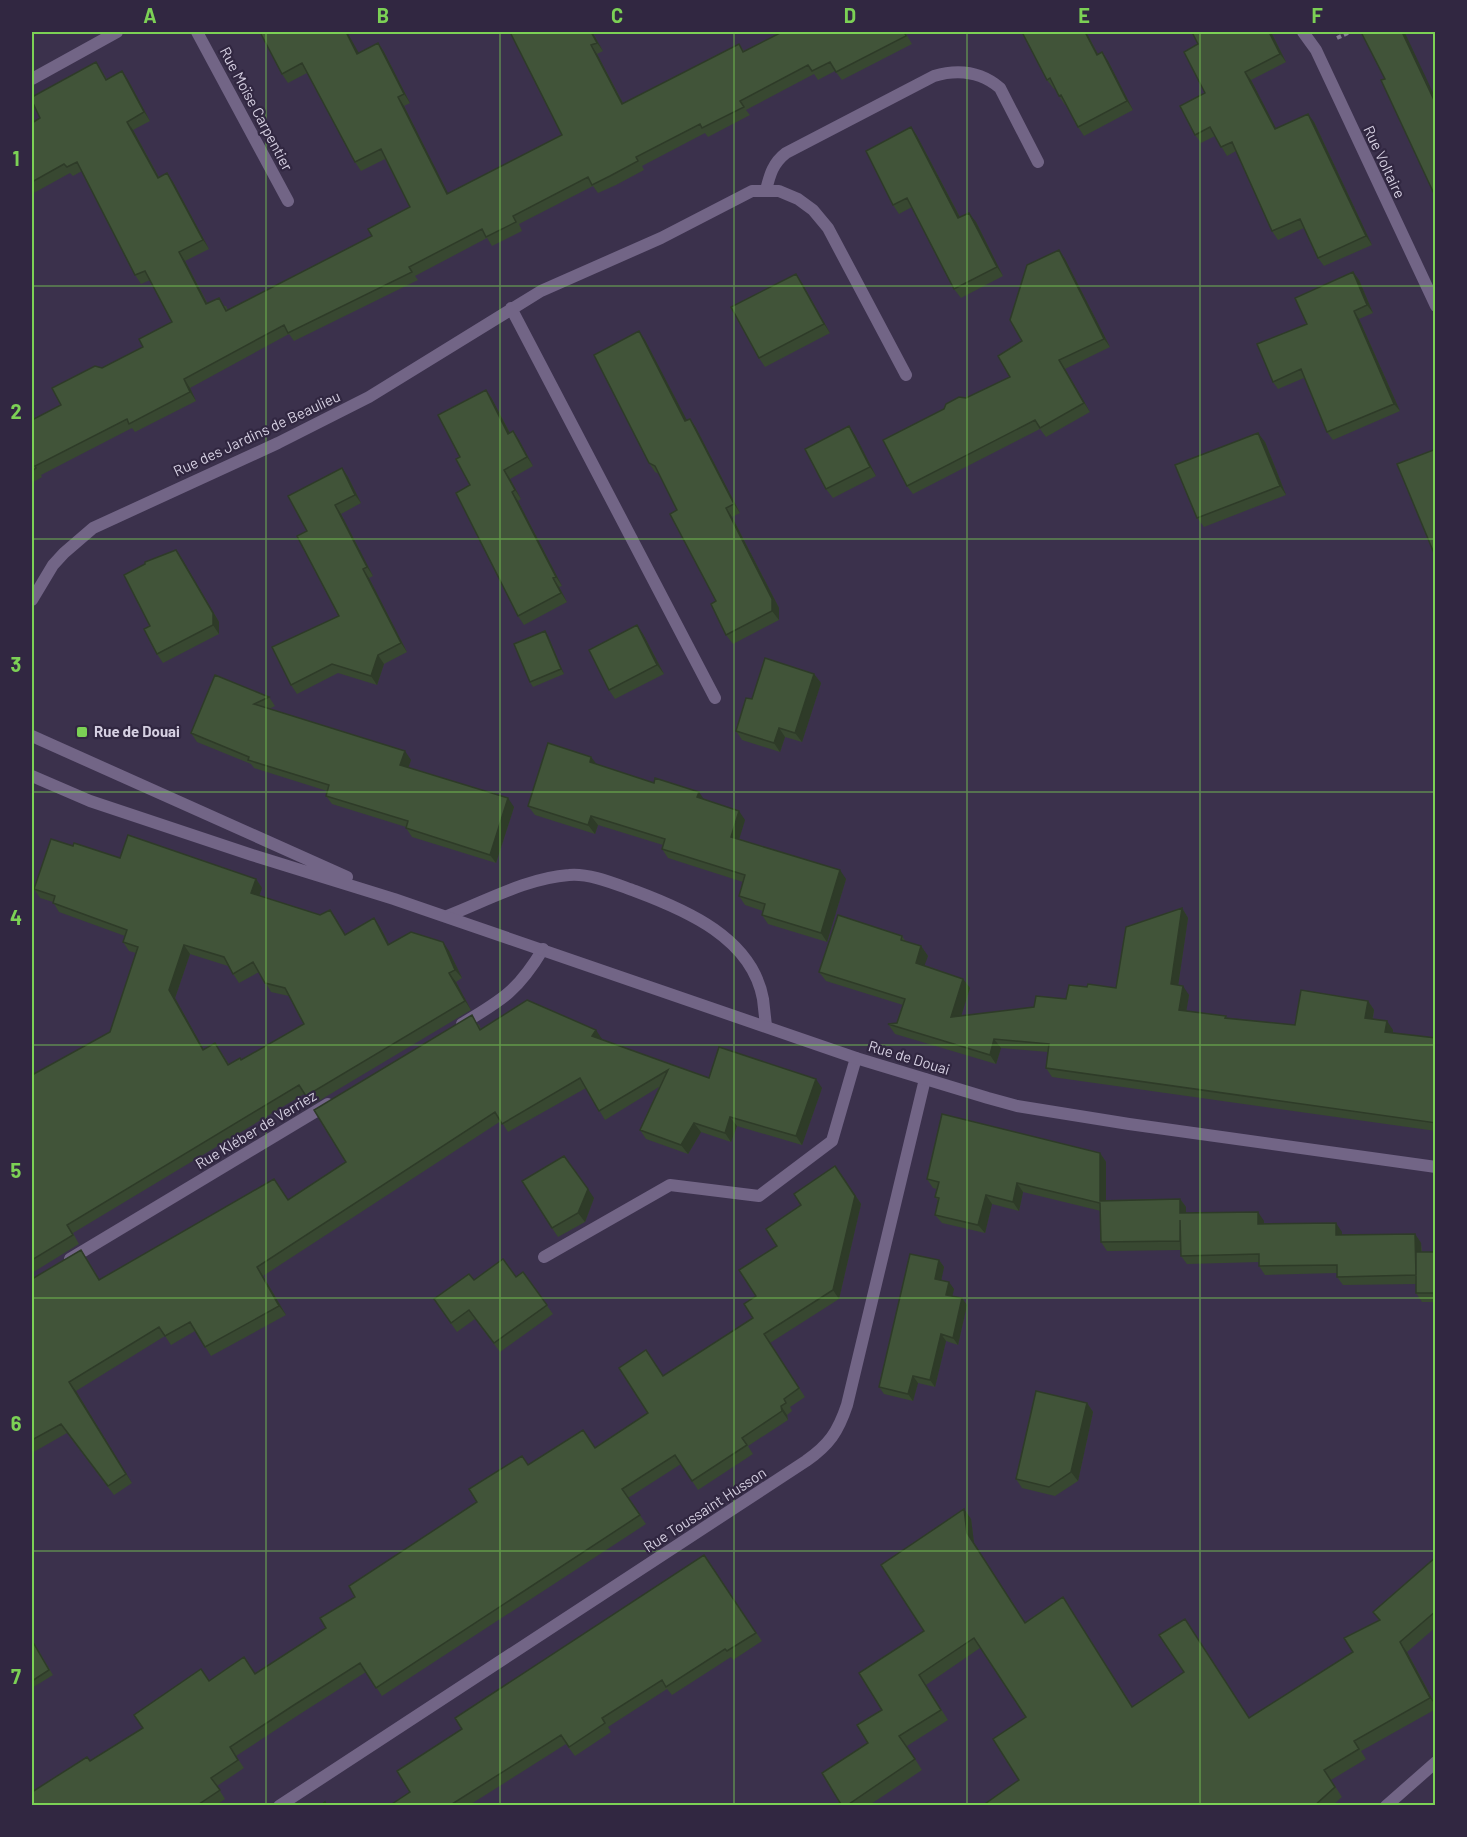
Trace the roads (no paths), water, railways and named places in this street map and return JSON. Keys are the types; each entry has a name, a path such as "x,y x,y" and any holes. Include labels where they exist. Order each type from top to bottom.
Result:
{"street":[{"path":"32,79 117,32"},
{"name":"Rue Moïse Carpentier","path":"197,32 288,201"},
{"name":"Rue Voltaire","path":"1303,32 1319,58 1436,306"},
{"path":"766,190 776,161 786,153 934,76 950,72 977,74 992,81 1000,88 1038,162"},
{"name":"Rue des Jardins de Beaulieu","path":"32,600 53,565 76,541 93,528 278,443 369,397 465,339 511,308 568,278 661,238 752,190 779,191 798,199 813,210 828,228 906,375"},
{"path":"511,308 715,698"},
{"name":"Rue de Douai","path":"32,736 394,898"},
{"name":"Rue de Douai","path":"32,776 90,801 209,841 394,898 856,1058 1017,1106 1436,1167"},
{"path":"447,916 532,882 553,877 572,874 623,886 693,915 712,926 728,940 755,976 763,997 766,1026"},
{"path":"452,1030 509,994 522,982 543,949"},
{"path":"543,1257 670,1185 759,1196 832,1140 856,1058"},
{"name":"Rue Toussaint Husson","path":"279,1806 806,1461 822,1450 834,1437 847,1405 926,1079"},
{"name":"Rue Kléber de Verriez","path":"62,1263 339,1098"},
{"path":"1386,1806 1436,1762"}],"place":[{"name":"Rue de Douai","path":"82,732"}]}
